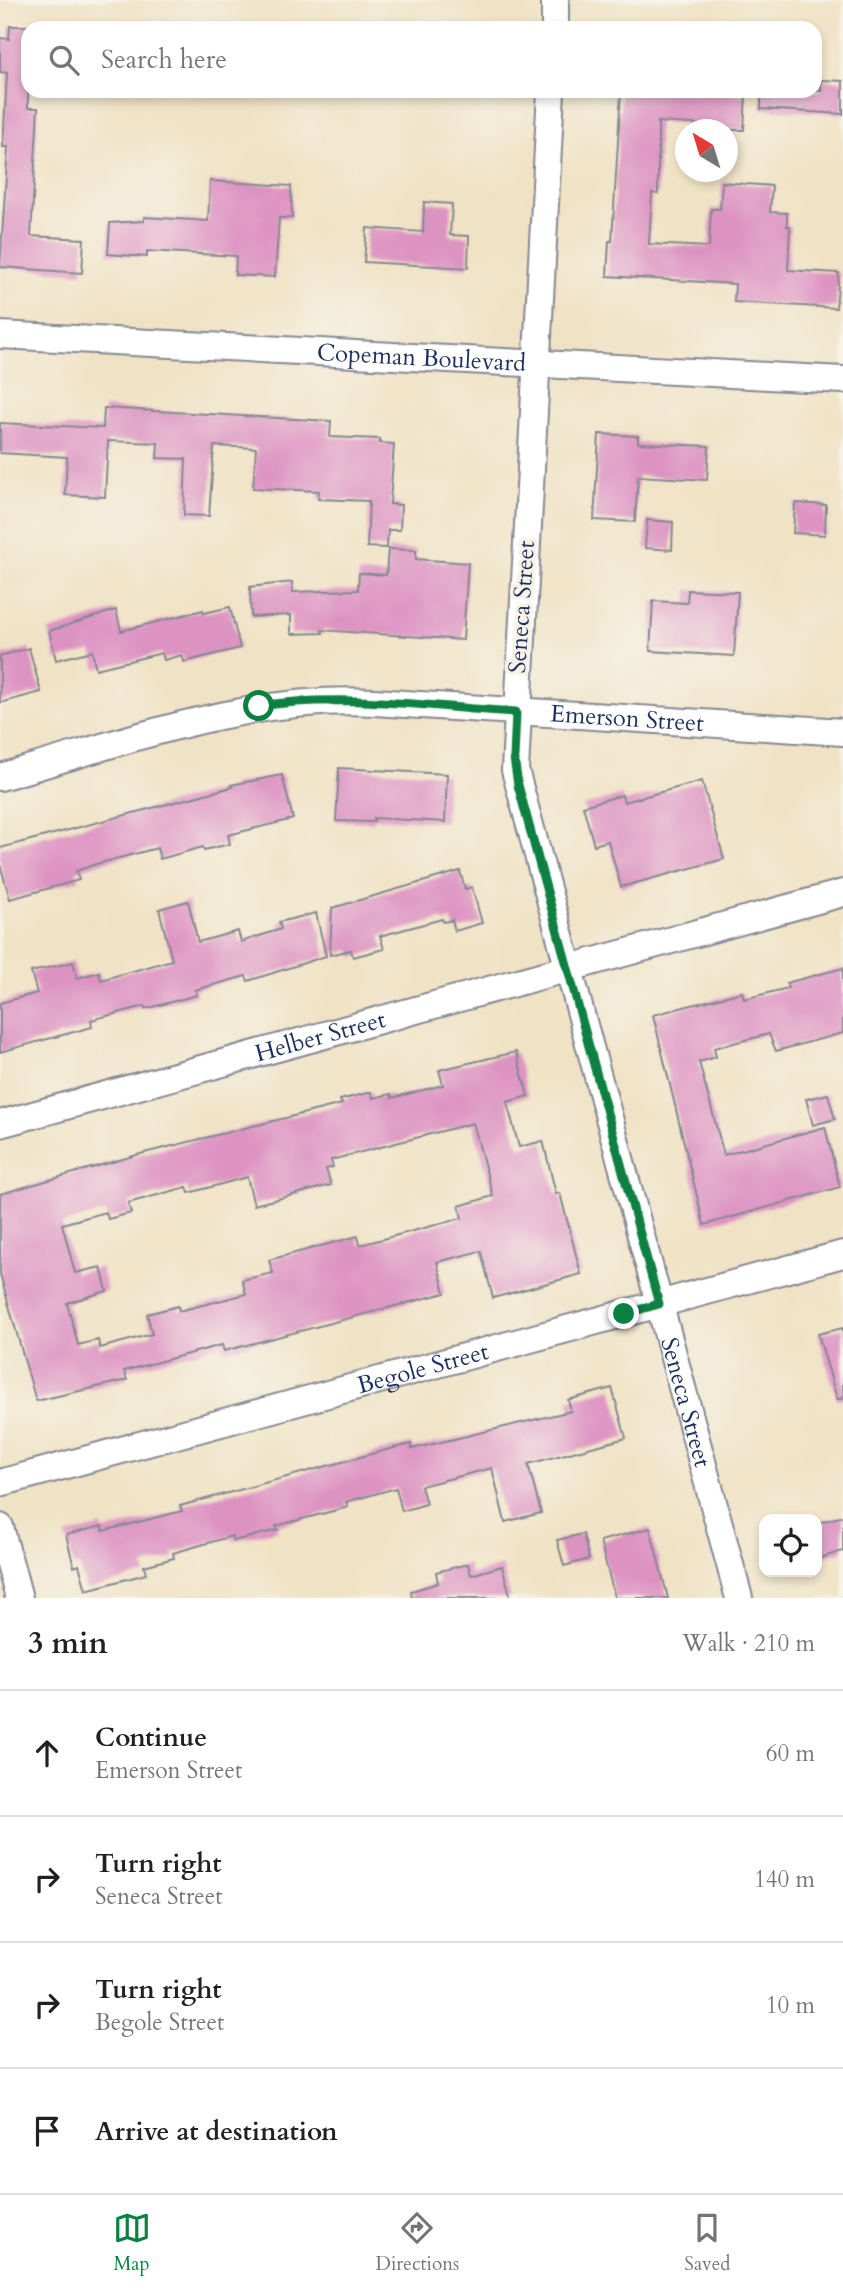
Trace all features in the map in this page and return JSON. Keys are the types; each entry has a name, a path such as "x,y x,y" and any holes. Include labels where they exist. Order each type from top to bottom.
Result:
{"street":[{"path":"555,0 555,21"},
{"name":"Seneca Street","path":"551,98 515,769 739,1598"},
{"name":"Copeman Boulevard","path":"0,335 843,380"},
{"name":"Emerson Street","path":"0,777 237,712 281,703 348,701 843,732"},
{"name":"Helber Street","path":"0,1124 843,892"},
{"name":"Begole Street","path":"0,1483 843,1254"},
{"path":"0,1527 19,1598"}],"building":[{"path":"10,26 21,26 21,98 28,98 28,108 38,108 31,236 84,239 82,273 0,267 8,147 3,147 7,73 0,72 0,38 9,39"},
{"path":"822,80 843,81 843,114 761,109 761,98 822,98"},
{"path":"621,98 746,98 744,130 738,130 738,119 675,119 675,123 658,122 658,194 652,193 649,244 709,247 711,209 720,209 722,182 772,186 770,212 787,213 787,226 790,226 788,270 839,273 836,308 734,302 735,284 607,276 609,241 612,241"},
{"path":"210,181 291,186 292,218 279,218 275,277 235,275 236,256 147,251 147,257 108,254 110,223 144,221 144,217 208,221"},
{"path":"424,202 452,204 450,235 469,236 468,268 364,262 367,228 423,232"},
{"path":"104,408 331,421 330,437 380,439 380,443 394,444 390,504 401,505 400,530 388,530 387,548 367,547 369,501 318,499 319,491 253,488 256,448 214,446 209,516 184,515 186,459 157,458 158,443 108,441 105,497 65,495 67,457 0,453 0,423 103,428"},
{"path":"599,434 638,436 638,443 709,446 707,480 638,476 635,522 594,520"},
{"path":"795,503 826,505 825,535 793,533"},
{"path":"647,520 673,522 672,550 645,548"},
{"path":"388,549 416,550 416,559 468,563 463,640 322,630 323,633 291,634 291,615 251,617 250,587 292,582 293,592 358,590 359,573 386,575"},
{"path":"688,590 738,592 734,656 650,651 653,601 687,603"},
{"path":"230,607 240,648 184,662 182,655 164,660 162,653 96,669 92,651 56,660 49,631 116,610 121,631 203,610 204,613"},
{"path":"29,648 41,692 0,703 0,656"},
{"path":"339,768 447,774 445,822 374,818 374,822 336,821"},
{"path":"282,775 293,819 228,835 230,844 204,850 203,847 160,859 157,848 93,865 76,871 79,880 10,899 0,864 0,848 232,787 231,785"},
{"path":"702,781 724,859 621,887 608,841 594,845 583,806 622,795 624,802"},
{"path":"460,871 465,889 472,887 482,923 455,931 452,920 443,922 442,919 380,936 384,949 353,957 351,950 330,955 332,908"},
{"path":"188,901 198,942 238,931 241,942 281,929 279,922 316,913 326,956 248,981 246,976 195,990 197,995 91,1020 92,1027 0,1052 0,1003 37,993 31,972 73,962 77,978 99,972 101,980 172,960 159,909"},
{"path":"843,968 843,1033 776,1051 769,1034 714,1048 716,1057 699,1062 724,1155 825,1127 840,1187 704,1225 653,1015 742,992 744,999 788,988 786,983"},
{"path":"516,1052 528,1096 507,1102 519,1147 543,1141 581,1274 493,1298 481,1251 437,1262 445,1293 224,1351 222,1345 124,1371 127,1380 36,1401 0,1274 0,1194 144,1153 342,1104 340,1100 371,1092 373,1098 391,1094 392,1098 443,1085 439,1070","holes":["473,1123 493,1196 459,1206 462,1218 360,1245 358,1236 269,1260 273,1273 242,1280 246,1294 179,1311 178,1306 147,1314 152,1334 100,1348 98,1340 78,1345 67,1303 107,1291 101,1267 75,1273 62,1224 106,1212 108,1219 131,1213 128,1203 187,1187 189,1193 247,1177 254,1205 331,1185 326,1169 333,1167 331,1160"]},
{"path":"828,1094 835,1119 813,1125 806,1099"},
{"path":"843,1328 843,1399 837,1399 818,1334"},
{"path":"612,1388 626,1438 528,1464 541,1513 505,1522 492,1468 421,1486 426,1504 402,1511 396,1488 346,1502 348,1507 276,1526 278,1530 233,1541 232,1536 173,1553 174,1558 144,1566 146,1574 86,1590 79,1565 74,1567 66,1535 102,1526 103,1531 182,1511 180,1506 390,1449 411,1444 412,1449 571,1411 568,1400"},
{"path":"843,1516 843,1551 822,1557 822,1522"},
{"path":"650,1528 668,1598 615,1598 600,1541"},
{"path":"583,1534 589,1559 564,1566 557,1540"},
{"path":"468,1564 471,1575 502,1566 511,1598 412,1598 411,1591 438,1583 436,1572"}],"route":[{"path":"259,706 303,701 348,701 516,712 514,758 518,785 659,1304 624,1314"}]}
